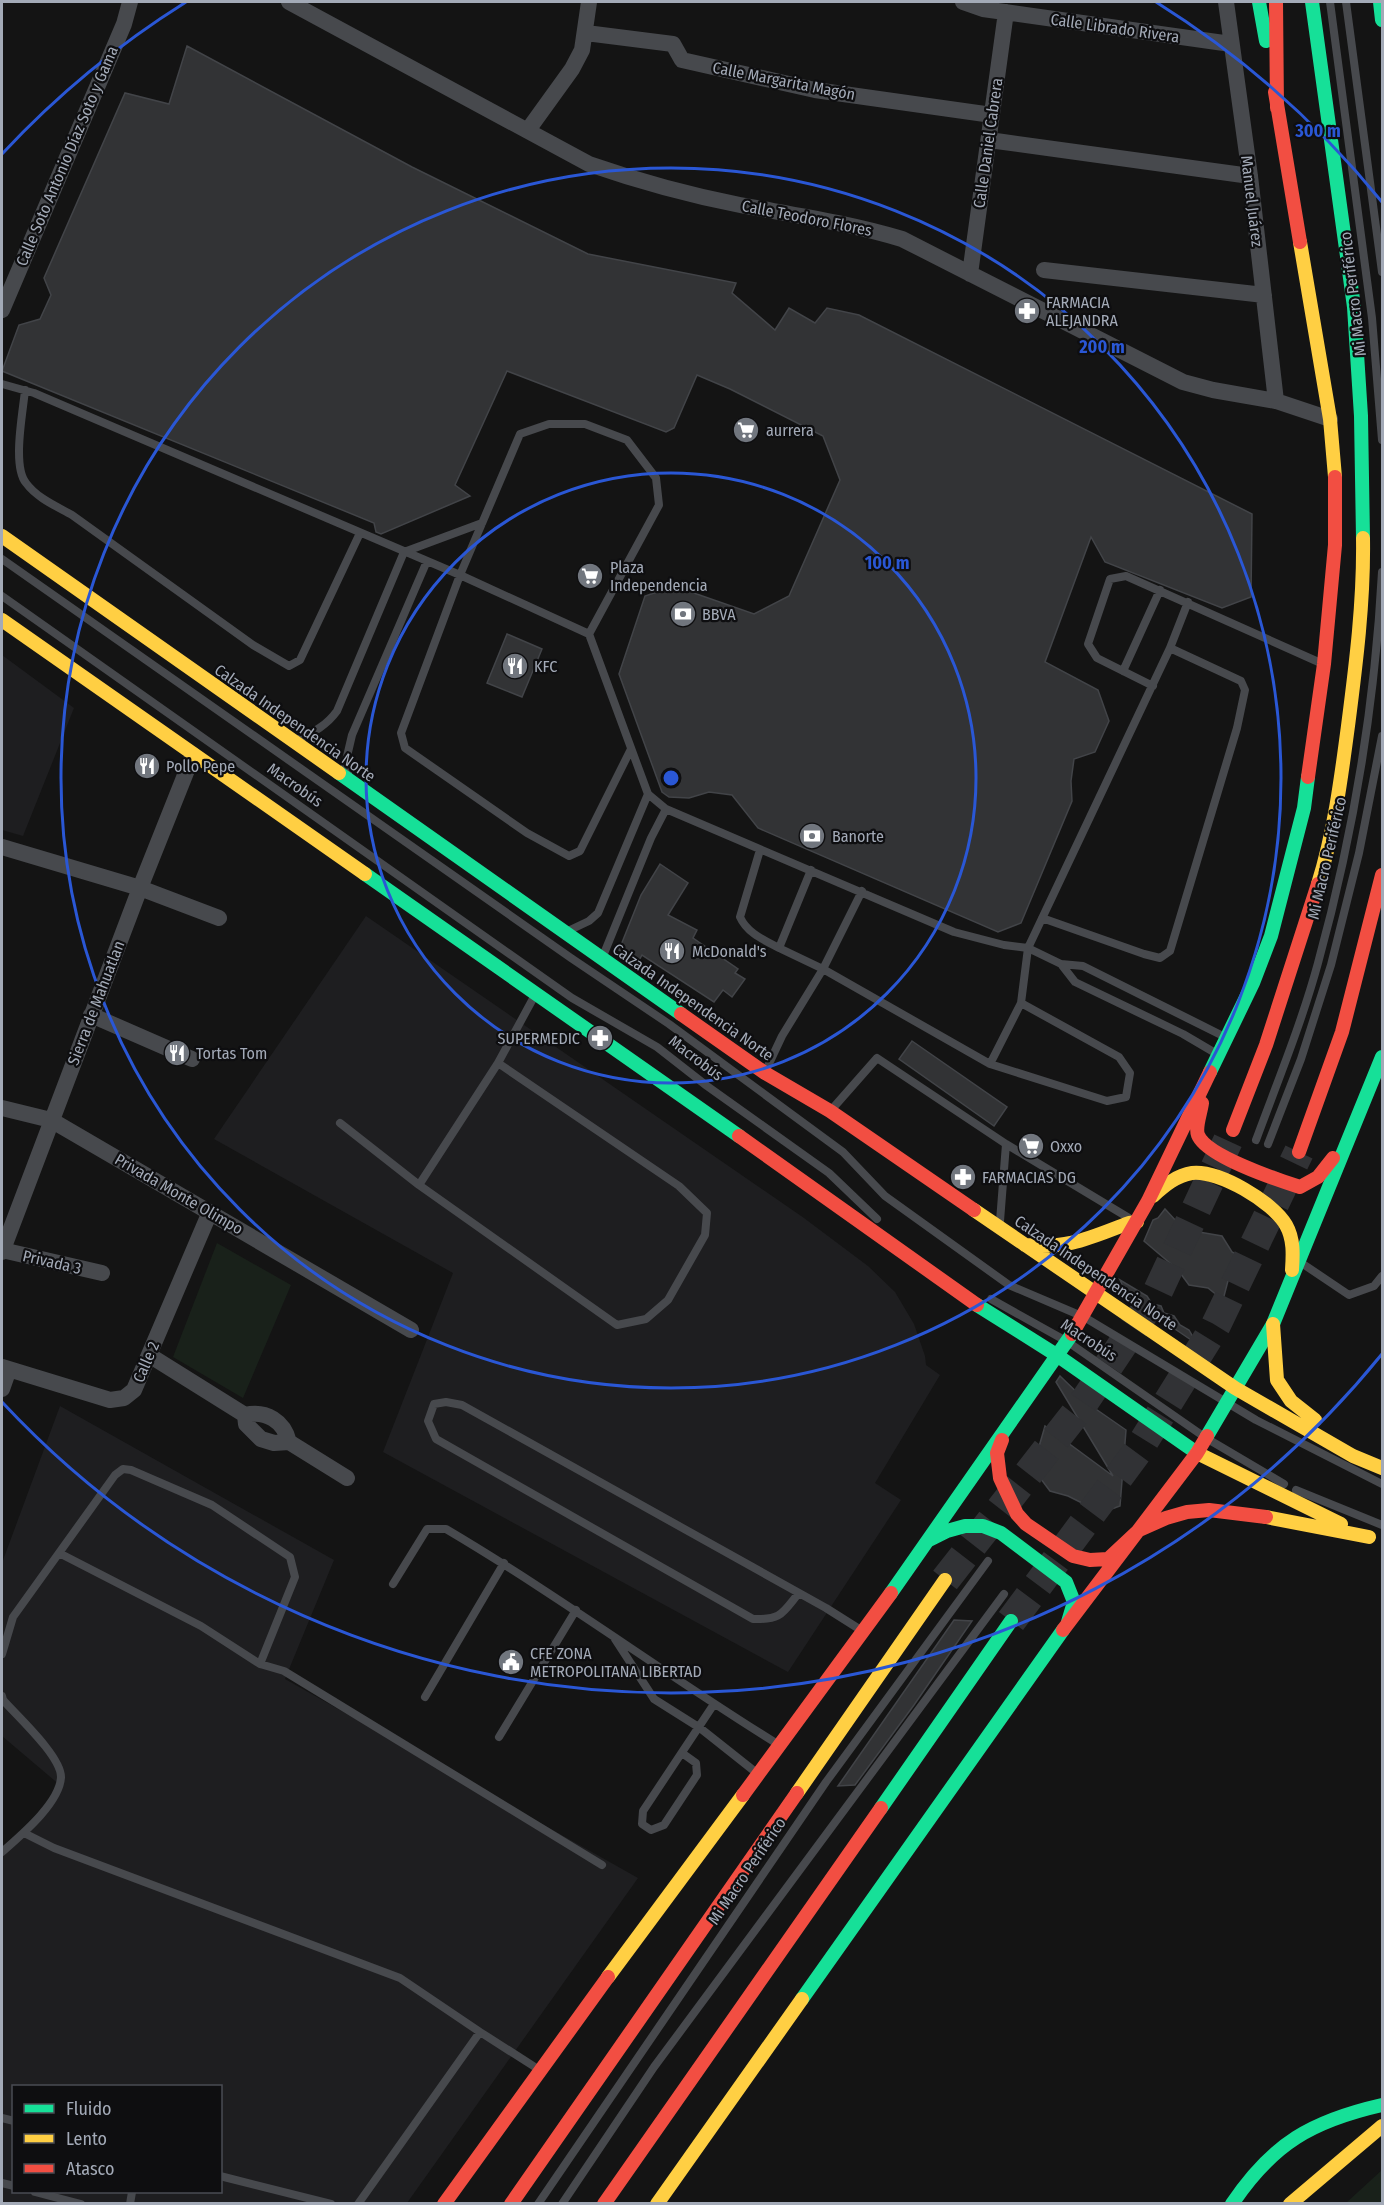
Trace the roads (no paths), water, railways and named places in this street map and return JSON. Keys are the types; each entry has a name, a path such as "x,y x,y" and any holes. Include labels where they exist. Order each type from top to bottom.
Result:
{"main road":[{"path":"444,2204 539,2070 864,1632 1068,1342 1148,1201 1253,983 1268,945 1304,808 1324,664 1335,545 1335,464 1330,419 1259,2"},
{"path":"1276,2 1277,108"},
{"path":"1233,1130 1266,1045 1328,852 1345,752 1357,660 1363,555 1361,416 1354,307 1312,2"},
{"path":"1380,2 1383,20"},
{"name":"Calzada Independencia Norte","path":"2,536 765,1073 830,1111 1235,1388 1353,1456 1383,1468"},
{"path":"2,620 997,1318 1058,1356 1197,1454 1383,1544"},
{"path":"1299,1152 1342,1032 1383,875"},
{"path":"657,2204 1068,1623 1197,1454 1273,1324 1383,1056"},
{"path":"1215,1061 1199,1116 1197,1132 1203,1144 1256,1173 1300,1187 1318,1177 1349,1135"},
{"path":"1148,1201 1170,1181 1181,1176 1199,1173 1217,1176 1267,1202 1285,1222 1294,1251 1290,1283"},
{"path":"1024,1245 1048,1247 1072,1244 1137,1222"},
{"path":"1273,1324 1277,1380 1283,1391 1300,1410 1313,1418 1339,1447 1353,1456"},
{"path":"1005,1430 997,1453 1000,1478 1017,1514 1026,1524 1072,1556 1090,1560 1108,1559 1139,1530 1166,1518 1187,1512 1209,1510 1256,1515 1369,1537"},
{"path":"928,1541 943,1532 969,1524 991,1527 1066,1582 1074,1602 1068,1623"},
{"path":"511,2204 945,1580"},
{"path":"604,2204 1011,1621"},
{"path":"1232,2204 1253,2175 1288,2140 1312,2126 1352,2111 1383,2105"},
{"path":"1290,2204 1383,2126"}],"street":[{"name":"Calle Soto Antonio Díaz Soto y Gama","path":"2,310 123,24 130,2"},
{"name":"Calle Teodoro Flores","path":"289,2 589,164 636,180 737,204 871,229 902,239 1183,382 1213,390 1276,400 1330,419"},
{"path":"528,130 572,69 582,50 589,2"},
{"name":"Calle Librado Rivera","path":"963,2 983,9 1231,44"},
{"name":"Manuel Juárez","path":"1226,2 1250,176 1276,400"},
{"name":"Calle Daniel Cabrera","path":"970,274 1006,12"},
{"name":"Calle Margarita Magón","path":"586,33 673,44 682,60 815,90 992,115"},
{"path":"989,140 1250,176"},
{"path":"1044,270 1264,295"},
{"name":"Sierra de Mahuatlan","path":"2,1251 193,755"},
{"path":"2,847 140,888 219,918"},
{"path":"91,1015 192,1059"},
{"name":"Privada Monte Olimpo","path":"2,1108 51,1120 306,1268 313,1284 325,1293 339,1298 351,1295 411,1330"},
{"name":"Calle 2","path":"5,1368 110,1400 124,1398 134,1390 210,1212"},
{"name":"Privada 3","path":"2,1251 102,1273"},
{"path":"149,1355 244,1415 254,1413 273,1419 286,1431 289,1442"},
{"path":"2,1389 5,1368"},
{"path":"244,1415 246,1424 261,1439 274,1443 289,1442 347,1478"}],"lane":[{"name":"Mi Macro Periférico","path":"1330,2 1372,318 1383,440"},
{"name":"Mi Macro Periférico","path":"1346,2 1383,272"},
{"path":"2,384 25,390 427,561 589,634 648,794 666,809 954,932 1004,945 1028,948 1060,964 1083,966 1226,1037"},
{"path":"25,390 18,452 24,481 41,498 72,515 253,645 289,666 300,660 360,533"},
{"path":"589,634 659,505 656,478 627,440 585,424 549,424 519,435 459,575 401,733 405,748 526,834 569,856 580,851 631,749"},
{"path":"293,742 331,720 337,711 404,552 482,523"},
{"name":"Macrobús","path":"2,559 571,958 669,1024 843,1152 885,1197 1009,1286 1084,1317 1256,1420 1383,1484"},
{"path":"350,782 345,765 352,735 427,561"},
{"name":"Mi Macro Periférico","path":"1256,1140 1318,965 1357,796 1379,632 1383,572"},
{"path":"1153,686 1097,658 1088,644 1110,579 1126,576 1324,664"},
{"path":"1123,671 1160,590"},
{"name":"Macrobús","path":"2,596 562,991 657,1047 707,1086 829,1173 881,1222"},
{"path":"990,1064 1021,1003 1028,948 1153,686 1188,602"},
{"path":"1042,918 1144,954 1160,958 1170,951 1237,728 1245,690 1240,681 1170,648"},
{"name":"Mi Macro Periférico","path":"1268,1144 1301,1059 1331,965 1359,853 1383,736"},
{"path":"566,932 589,921 598,912 648,794"},
{"path":"602,959 642,860 666,809"},
{"path":"760,850 740,916 744,926 760,938 823,969 990,1064 1107,1101 1126,1096 1130,1073 1119,1057 1021,1003"},
{"path":"779,948 811,870"},
{"path":"765,1073 782,1036 823,969 862,891"},
{"path":"1060,964 1075,982 1183,1034 1215,1061"},
{"path":"419,1185 498,1063 535,994"},
{"path":"830,1111 877,1058 1006,1144 1137,1222"},
{"path":"340,1123 419,1185 617,1325 646,1319 668,1300 705,1235 707,1213 679,1186 498,1063"},
{"path":"999,1227 1006,1144"},
{"path":"1300,1262 1349,1295 1374,1286 1383,1276"},
{"name":"Macrobús","path":"988,1297 1068,1342 1206,1438 1288,1487 1383,1525"},
{"path":"798,1594 781,1616 771,1619 753,1619 436,1439 428,1421 434,1404 446,1402 462,1405 798,1594 864,1632"},
{"path":"2,1654 13,1617 115,1475 123,1469 131,1470 213,1505 290,1557 295,1577 260,1664"},
{"path":"393,1584 427,1529 447,1529 504,1563 714,1704 780,1745"},
{"path":"59,1554 201,1626 260,1664 284,1671 602,1864"},
{"name":"Mi Macro Periférico","path":"538,2204 826,1782 988,1561"},
{"path":"425,1697 504,1563"},
{"path":"562,2204 661,2057 1004,1594"},
{"path":"499,1737 576,1610"},
{"path":"613,1636 654,1699 700,1728 759,1775"},
{"path":"2,1696 3,1700 52,1753 61,1775 57,1793 24,1833 2,1852"},
{"path":"682,1753 696,1763 697,1775 664,1825 651,1830 642,1824 643,1811 714,1704"},
{"path":"24,1833 65,1852 400,1978 539,2070"},
{"path":"358,2204 480,2032"},
{"path":"222,2177 331,2204"},
{"path":"39,2193 81,2204"}],"tunnel":[{"path":"945,1580 1082,1405 1157,1293 1233,1130"},
{"path":"1011,1621 1137,1452 1216,1325 1299,1152"}],"place":[{"name":"FARMACIA ALEJANDRA","path":"1027,311"},
{"name":"aurrera","path":"746,430"},
{"name":"Plaza Independencia","path":"590,576"},
{"name":"BBVA","path":"683,614"},
{"name":"KFC","path":"515,666"},
{"name":"Pollo Pepe","path":"147,766"},
{"name":"Banorte","path":"812,836"},
{"name":"McDonald's","path":"672,951"},
{"name":"SUPERMEDIC","path":"600,1038"},
{"name":"Tortas Tom","path":"177,1053"},
{"name":"Oxxo","path":"1031,1146"},
{"name":"FARMACIAS DG","path":"963,1177"},
{"name":"CFE ZONA METROPOLITANA LIBERTAD","path":"511,1662"}]}
